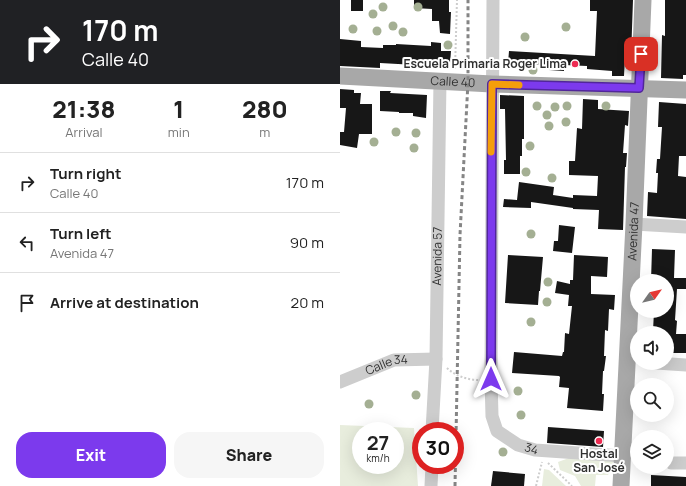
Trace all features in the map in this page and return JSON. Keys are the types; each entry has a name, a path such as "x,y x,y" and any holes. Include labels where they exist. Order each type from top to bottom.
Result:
{"main road":[{"name":"Avenida 47","path":"633,326 634,224 643,0"},
{"name":"Calle 40","path":"340,76 492,84 686,90"},
{"name":"Avenida 47","path":"621,486 622,456 631,370"}],"street":[{"name":"34","path":"493,0 492,416 497,431 518,445 535,450 622,456"},
{"name":"Avenida 57","path":"432,422 448,81"},
{"path":"634,224 686,227"},
{"name":"Calle 34","path":"340,382 394,360 436,357"},
{"path":"674,364 686,364"},
{"path":"674,463 686,463"},
{"path":"431,486 432,474"}],"path":[{"path":"448,81 457,0"},
{"path":"436,357 452,372 471,380 491,382"},
{"path":"536,486 543,458 572,486"}],"green space":[{"path":"340,425 352,425 352,474 404,474 404,428 412,428 412,474 417,474 418,486 340,486"},
{"path":"569,458 613,461 613,467 608,475 596,475 595,486 581,486 575,476 560,470 558,462"},
{"path":"544,469 549,470 566,486 542,486"}],"building":[{"path":"351,0 363,0 363,11 351,11"},
{"path":"414,0 449,0 449,12 451,12 450,34 440,33 439,21 432,21 432,9 414,8"},
{"path":"590,0 633,0 631,57 625,56 624,76 612,76 612,71 587,69 587,66 564,65 564,71 549,70 549,65 508,63 509,51 595,56 597,11 590,11"},
{"path":"665,0 686,0 686,75 683,75 683,79 661,78 662,35 665,36"},
{"path":"340,39 361,41 361,47 383,48 383,45 396,44 431,46 431,42 441,43 441,51 451,51 450,64 427,62 427,65 380,63 380,68 340,66"},
{"path":"340,89 354,90 354,93 361,93 360,104 372,104 372,134 359,134 357,148 340,145 340,132 344,132 346,108 340,108"},
{"path":"380,91 427,95 426,118 413,116 413,113 380,111"},
{"path":"500,95 524,96 524,139 522,139 522,156 520,156 520,174 504,174 504,160 506,160 505,109 500,109"},
{"path":"583,99 598,100 598,109 629,111 628,126 625,125 623,153 627,153 625,167 623,230 598,229 599,210 573,209 531,202 531,208 503,207 504,199 517,200 519,182 554,187 553,195 573,198 573,195 597,196 598,176 569,175 569,161 575,161 577,128 582,129"},
{"path":"659,102 686,104 686,156 679,156 678,176 686,177 686,219 647,216 648,192 657,193 657,159 660,159 662,127 658,127"},
{"path":"559,225 575,227 572,253 553,251 554,241 558,241"},
{"path":"652,249 675,250 674,278 674,274 651,274"},
{"path":"508,255 543,257 538,305 505,303"},
{"path":"574,255 608,257 607,277 591,276 591,294 615,295 614,310 609,309 608,331 605,330 604,356 606,356 603,371 603,411 567,408 569,388 559,387 559,376 512,373 514,352 562,356 564,352 565,333 569,334 572,306 568,306 569,295 555,293 557,281 570,284 570,280 573,280"},
{"path":"674,278 686,278 686,289 677,289 675,320 677,321 676,334 686,334 686,353 674,353 674,326 653,326 654,318 674,318"},
{"path":"548,427 604,431 603,447 547,443"},
{"path":"493,471 525,474 524,486 491,486"},
{"path":"651,475 686,477 686,486 651,486"}],"railway":[{"path":"455,486 460,235 468,82 468,0"}],"slow traffic":[{"path":"491,152 492,84 519,85"}],"place":[{"name":"Escuela Primaria Roger Lima","path":"575,64"},
{"name":"Hostal San José","path":"599,441"}],"route":[{"path":"491,379 492,84 639,88 641,54"}]}
